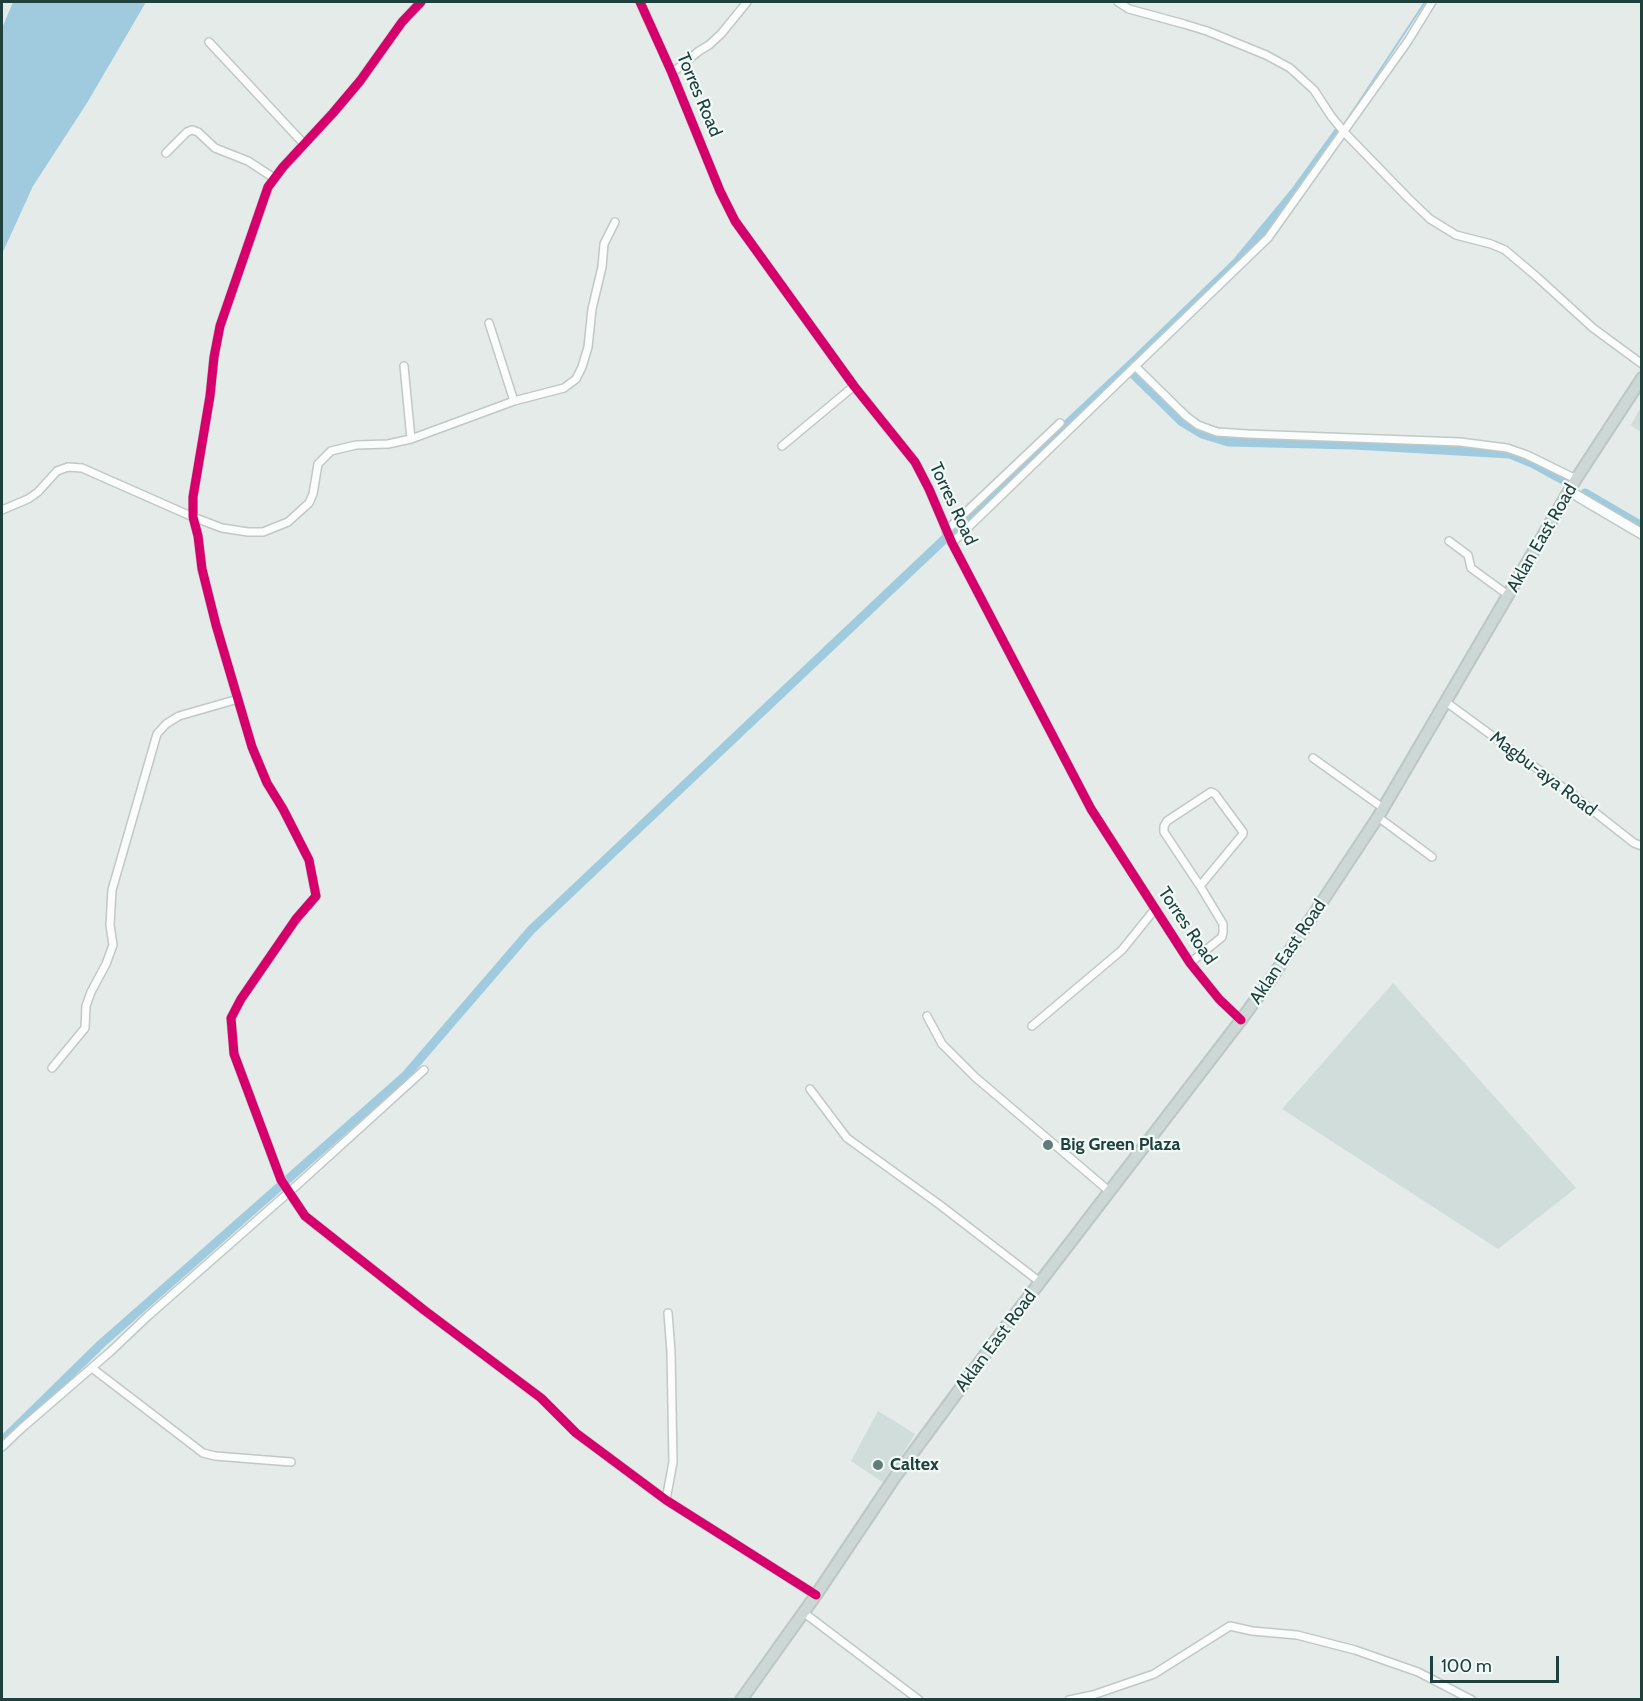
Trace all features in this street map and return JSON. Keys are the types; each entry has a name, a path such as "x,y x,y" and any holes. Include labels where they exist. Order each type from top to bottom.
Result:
{"main road":[{"name":"Aklan East Road","path":"741,1700 816,1595 895,1477 1108,1191 1271,979 1381,813 1576,479 1641,378"}],"street":[{"path":"421,2 402,22 360,81 268,187 220,326 214,357 210,396 193,497 193,517 202,569 252,747 267,783 309,860 316,896 296,919 241,999 231,1018 234,1054 281,1180 305,1216 424,1310 542,1398 576,1433 666,1500 816,1595"},
{"name":"Torres Road","path":"640,2 720,191 735,221 854,386 915,462 949,536 1091,809 1190,963 1219,999 1241,1020"},
{"path":"672,73 721,34 747,2"},
{"path":"1118,2 1135,12 1207,32 1290,68 1314,90 1344,132 1430,219 1456,235 1505,250 1593,328 1641,364"},
{"path":"949,536 1135,366 1268,238 1408,41 1432,2"},
{"path":"209,42 304,144"},
{"path":"166,153 187,132 192,130 198,132 215,148 248,161 274,178"},
{"path":"2,510 28,499 38,492 57,471 68,467 82,468 222,528 263,532 288,522 309,503 313,494 318,464 331,451 356,445 388,444 411,439 514,401 564,388 576,379 588,347 592,309 602,267 604,244 615,222"},
{"path":"489,323 514,401"},
{"path":"404,366 411,439"},
{"path":"1135,366 1186,416 1198,425 1216,432 1460,442 1508,448 1576,479"},
{"path":"782,446 854,386"},
{"path":"949,536 1060,423"},
{"path":"1569,491 1641,534"},
{"path":"1449,541 1468,555 1471,568 1508,595"},
{"path":"52,1068 85,1028 88,999 113,945 110,925 112,890 157,734 166,724 179,716 238,699"},
{"name":"Magbu-aya Road","path":"1446,702 1641,846"},
{"path":"1313,758 1432,857"},
{"path":"1190,963 1222,937 1223,924 1164,832 1164,826 1167,821 1211,792 1215,794 1243,834 1200,886"},
{"path":"1032,1026 1122,950 1155,909"},
{"path":"927,1016 942,1044 975,1077 1108,1191"},
{"path":"2,1447 424,1070"},
{"path":"810,1089 847,1138 1041,1282"},
{"path":"666,1500 674,1462 668,1313"},
{"path":"92,1368 203,1453 291,1462"},
{"path":"803,1612 919,1700"},
{"path":"1069,1700 1093,1695 1154,1674 1230,1626 1252,1631 1297,1635 1355,1650 1418,1672 1472,1700"}],"shaded area":[{"path":"1641,407 1641,432 1631,425"},
{"path":"1393,983 1576,1188 1498,1249 1282,1109"},
{"path":"878,1411 915,1434 884,1483 851,1461"}],"water":[{"path":"13,2 146,2 87,103 33,186 2,254 2,28"}],"waterway":[{"path":"1345,123 1425,2"},
{"path":"2,1441 101,1344 406,1075 531,930 1236,263 1297,189 1339,131"},
{"path":"1134,375 1182,422 1202,434 1228,442 1353,445 1510,454 1565,481"},
{"path":"1585,493 1642,526"}],"cycle path":[{"path":"421,2 402,22 360,81 268,187 220,326 214,357 210,396 193,497 193,517 202,569 252,747 267,783 309,860 316,896 296,919 241,999 231,1018 234,1054 281,1180 305,1216 541,1398 576,1433 666,1500 816,1595"},
{"path":"640,2 720,191 735,221 854,386 915,462 952,543 1091,809 1190,963 1219,999 1241,1020"}],"place":[{"name":"Big Green Plaza","path":"1048,1145"},
{"name":"Caltex","path":"878,1465"}]}
